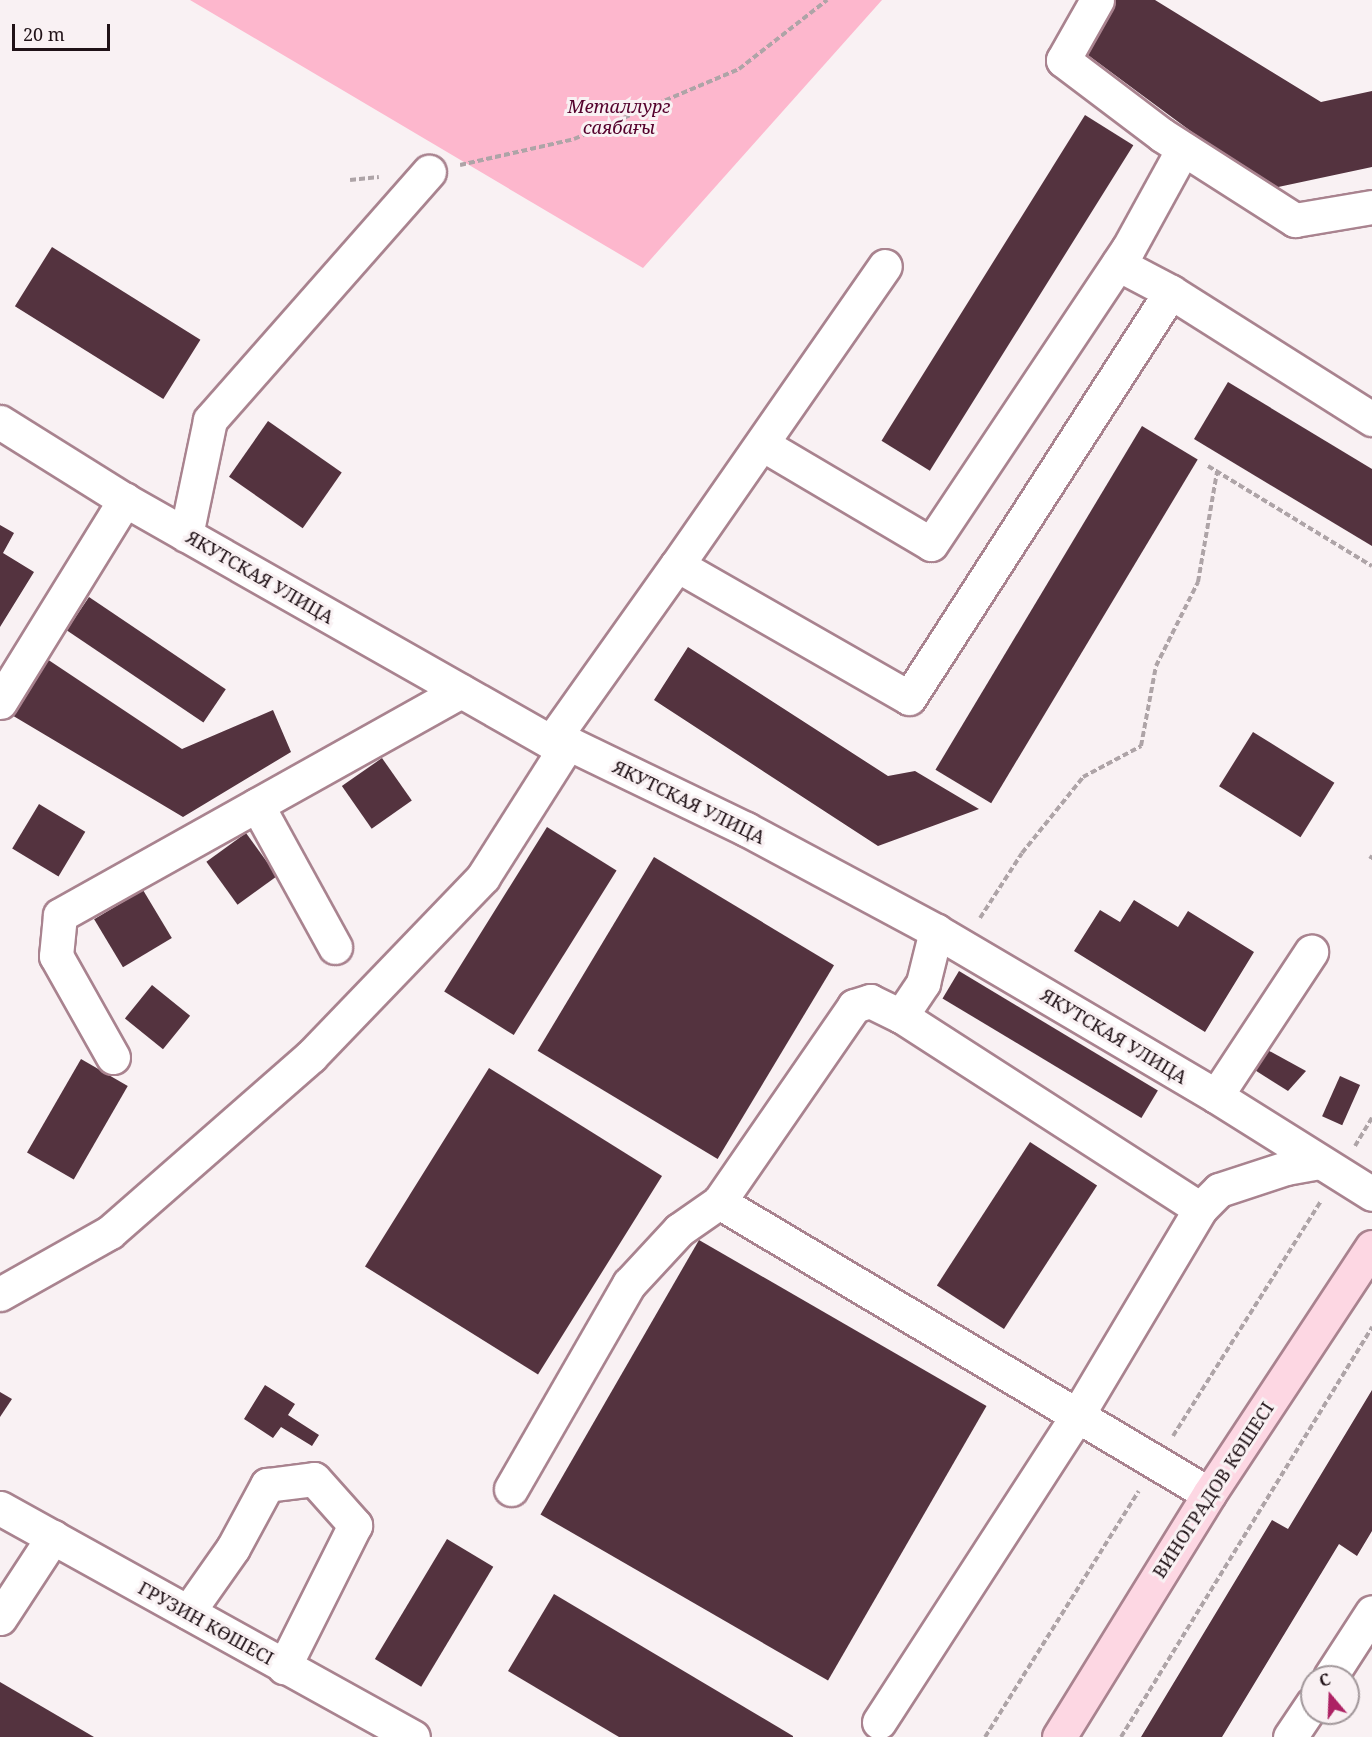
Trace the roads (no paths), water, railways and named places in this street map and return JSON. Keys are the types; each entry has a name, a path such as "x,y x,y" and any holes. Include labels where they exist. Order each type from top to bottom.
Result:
{"main road":[{"name":"ВИНОГРАДОВ КӨШЕСІ","path":"1059,1737 1209,1494 1372,1247"}],"street":[{"path":"1097,0 1064,60 1183,149 1295,220 1372,207"},
{"path":"762,444 931,544 1118,264 1183,149"},
{"path":"186,535 210,420 429,172"},
{"path":"1118,264 1171,292 1372,419"},
{"path":"0,1294 110,1232 311,1056 483,877 559,742 677,565 885,266"},
{"path":"677,565 909,698 1171,292"},
{"name":"ЯКУТСКАЯ УЛИЦА","path":"0,422 125,500 461,691 559,742 746,829 949,938 1216,1096 1372,1194"},
{"path":"0,702 125,500"},
{"path":"113,1057 56,956 60,915 461,691"},
{"path":"257,805 335,947"},
{"path":"901,1016 949,938"},
{"path":"1216,1096 1311,952"},
{"path":"511,1489 629,1284 679,1230 719,1202 854,1006 870,1001 901,1016 1200,1209"},
{"path":"879,1722 1078,1414 1200,1209 1219,1190 1286,1168 1329,1168"},
{"path":"719,1202 1158,1461 1209,1494"},
{"path":"188,1612 233,1548 267,1485 314,1479 355,1525 284,1667"},
{"name":"ГРУЗИН КӨШЕСІ","path":"0,1508 413,1737"},
{"path":"0,1618 53,1537"},
{"path":"1338,1665 1372,1612"},
{"path":"1290,1737 1300,1722"}],"park label":[{"name":"Металлург саябағы","path":"619,117"}]}
